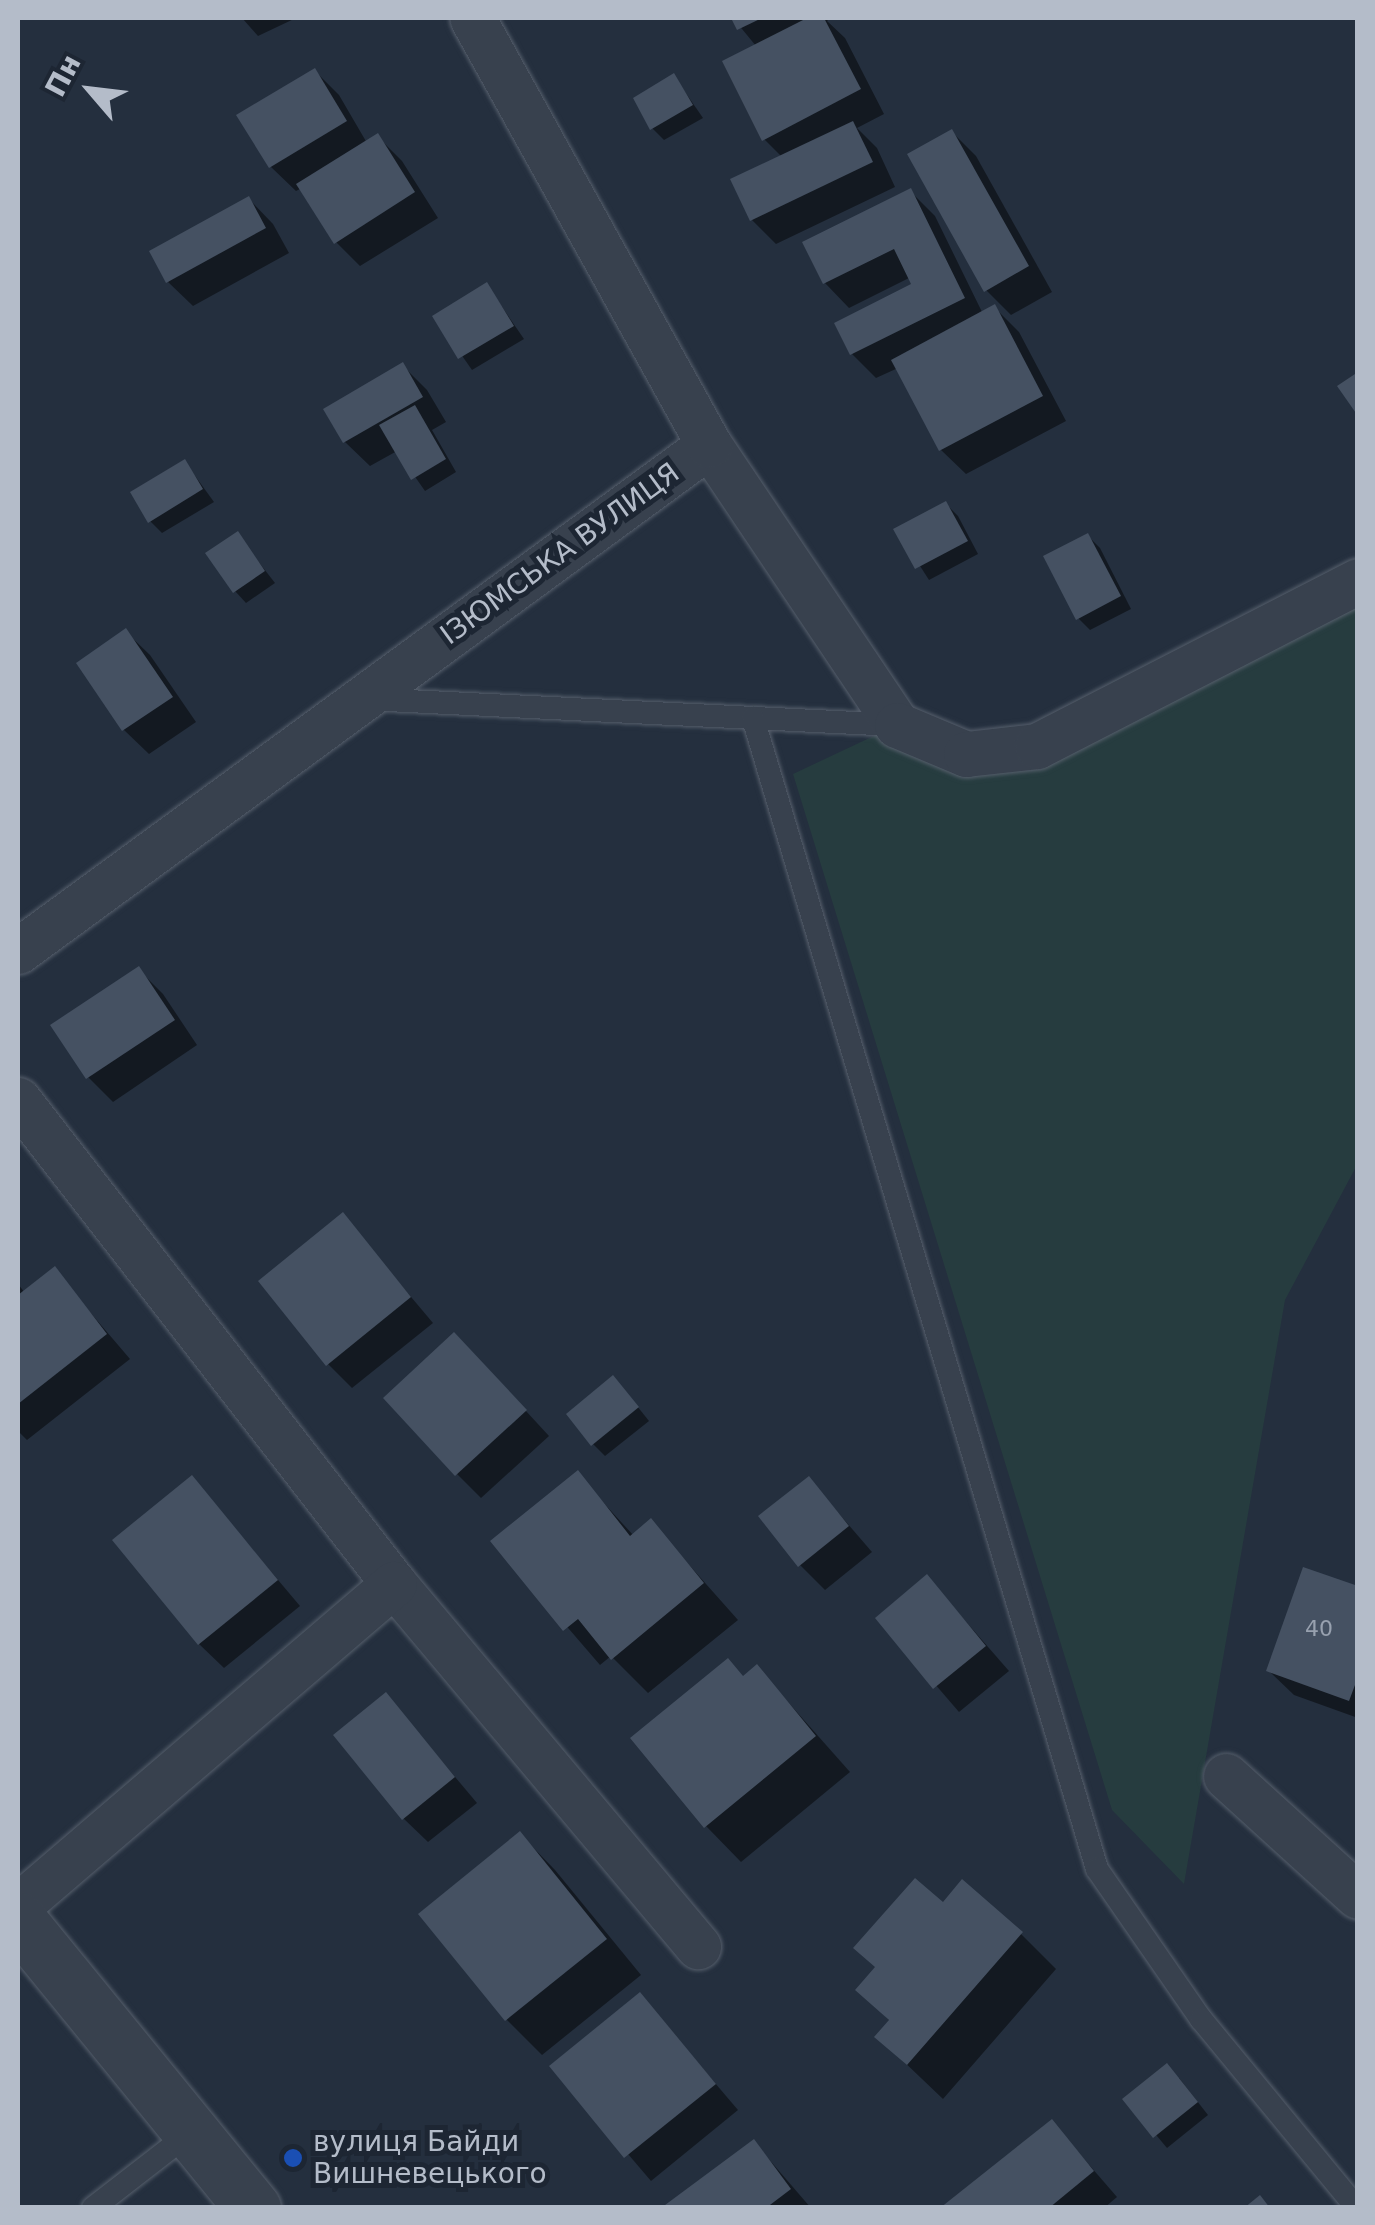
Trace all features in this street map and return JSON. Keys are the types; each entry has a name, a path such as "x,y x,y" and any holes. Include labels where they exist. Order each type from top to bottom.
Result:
{"street":[{"name":"ІЗЮМСЬКА ВУЛИЦЯ","path":"18,951 708,445 472,18"},
{"path":"708,445 898,725 966,754 1037,746 1358,581"},
{"path":"18,1100 394,1584 698,1946"},
{"path":"18,1906 394,1584"},
{"path":"1226,1776 1358,1896"},
{"path":"18,1920 253,2208"}],"lane":[{"path":"362,699 898,725"},
{"path":"753,718 1097,1869 1201,2019 1357,2208"},
{"path":"93,2208 191,2132"}],"green space":[{"path":"1357,581 1357,1165 1285,1300 1184,1884 1112,1810 793,774 897,725 966,754"}],"building":[{"path":"731,18 762,18 737,30"},
{"path":"807,18 824,18 861,89 762,141 722,61"},
{"path":"315,68 347,121 269,168 236,115"},
{"path":"674,73 693,105 650,130 633,98"},
{"path":"853,121 873,162 750,221 730,179"},
{"path":"952,129 1029,266 984,292 907,154"},
{"path":"378,133 415,192 334,244 296,184"},
{"path":"911,188 965,298 850,355 834,323 911,284 894,249 823,284 802,242"},
{"path":"249,196 266,228 166,283 149,251"},
{"path":"487,282 514,326 458,359 432,316"},
{"path":"995,304 1043,396 939,451 891,360"},
{"path":"403,362 423,397 343,443 323,409"},
{"path":"1358,372 1358,416 1337,386"},
{"path":"415,405 446,459 411,480 379,425"},
{"path":"185,459 203,489 148,523 130,492"},
{"path":"946,501 968,541 915,569 893,529"},
{"path":"238,531 265,571 233,593 205,553"},
{"path":"1088,533 1121,596 1076,620 1043,556"},
{"path":"126,628 173,697 122,731 76,663"},
{"path":"139,966 175,1020 86,1079 50,1025"},
{"path":"343,1212 411,1297 326,1366 258,1281"},
{"path":"55,1266 107,1334 18,1404 18,1295"},
{"path":"454,1332 527,1410 455,1476 383,1398"},
{"path":"613,1375 639,1407 591,1446 566,1414"},
{"path":"578,1470 630,1536 651,1518 704,1583 611,1660 578,1619 563,1631 490,1541"},
{"path":"192,1475 278,1580 198,1645 112,1540"},
{"path":"809,1476 849,1526 798,1567 758,1516"},
{"path":"1303,1567 1358,1586 1358,1677 1349,1701 1266,1671"},
{"path":"927,1574 986,1646 933,1689 875,1618"},
{"path":"728,1658 743,1676 757,1664 816,1736 704,1828 630,1738"},
{"path":"386,1692 455,1777 402,1820 333,1735"},
{"path":"520,1831 607,1939 505,2021 418,1914"},
{"path":"915,1878 943,1902 962,1879 1023,1932 907,2065 874,2037 889,2020 855,1990 875,1967 853,1948"},
{"path":"640,1992 716,2084 624,2158 549,2066"},
{"path":"1167,2063 1198,2102 1153,2138 1122,2099"},
{"path":"1052,2119 1094,2171 1049,2208 940,2208"},
{"path":"754,2139 791,2189 766,2208 661,2208"},
{"path":"1260,2195 1270,2208 1244,2208"}],"place":[{"name":"вулиця Байди Вишневецького","path":"293,2158"}]}
